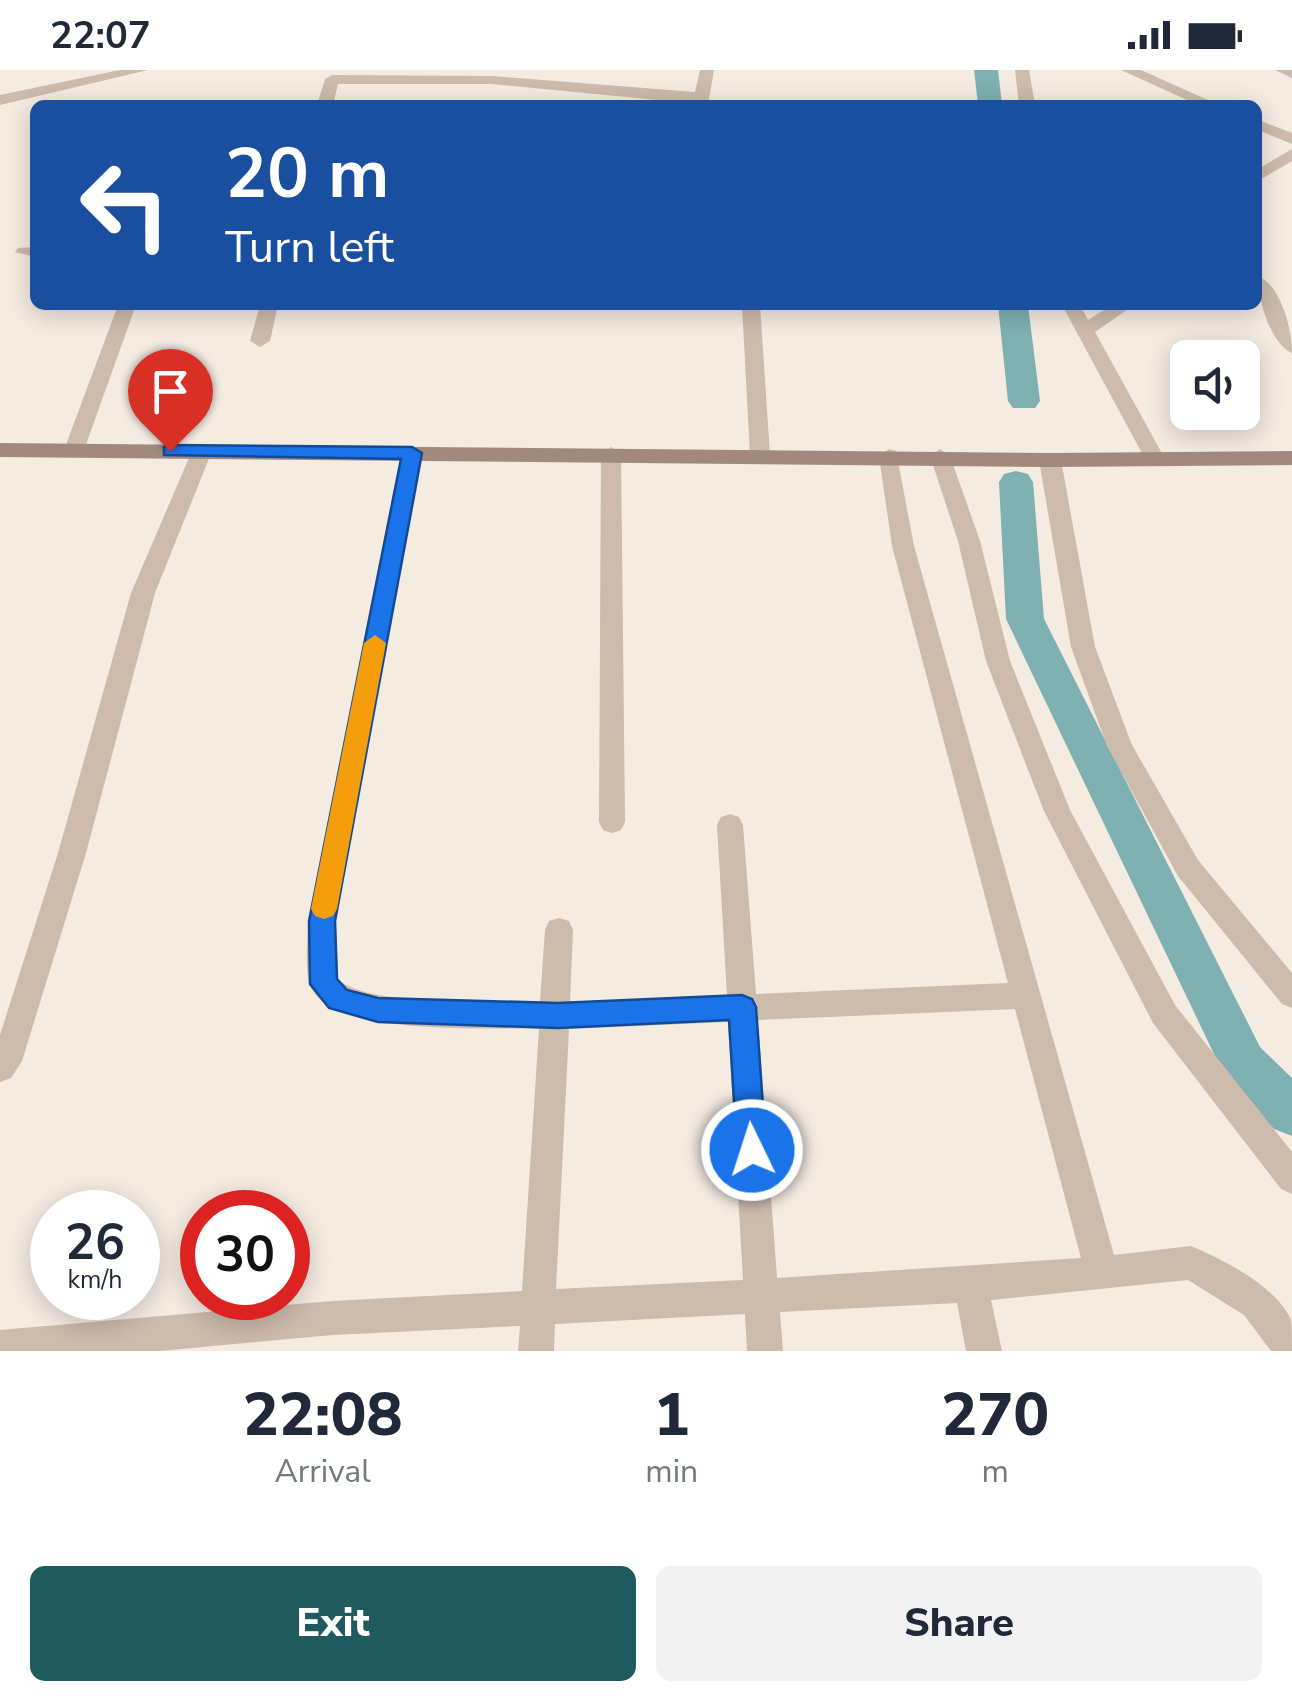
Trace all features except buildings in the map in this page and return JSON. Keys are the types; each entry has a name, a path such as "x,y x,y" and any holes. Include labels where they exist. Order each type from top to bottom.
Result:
{"main road":[{"path":"0,450 1050,460 1292,458"}],"street":[{"path":"0,100 141,70"},
{"path":"701,100 707,70"},
{"path":"1022,70 1026,100"},
{"path":"1128,70 1199,100"},
{"path":"1282,70 1292,74"},
{"path":"326,100 332,80 493,81 691,100"},
{"path":"1262,126 1292,139"},
{"path":"1262,173 1292,154"},
{"path":"1262,289 1292,347"},
{"path":"74,450 125,310"},
{"path":"260,341 268,310"},
{"path":"752,310 760,455"},
{"path":"1072,310 1154,457"},
{"path":"1083,331 1116,310"},
{"path":"0,1068 7,1062 72,853 143,594 202,451"},
{"path":"412,453 322,921 324,984 339,1000 378,1010 558,1016 1024,994"},
{"path":"611,454 612,822"},
{"path":"888,456 903,546 1102,1274"},
{"path":"940,456 970,541 998,660 1057,811 1164,1014 1292,1178"},
{"path":"1050,460 1082,646 1120,746 1188,868 1292,996"},
{"path":"730,825 765,1351"},
{"path":"536,1351 558,1016 559,930"},
{"path":"0,1348 53,1347 332,1318 971,1285 1191,1263 1256,1303 1292,1350"},
{"path":"971,1285 984,1351"}],"waterway":[{"path":"986,70 989,100"},
{"path":"1014,310 1024,401"},
{"path":"1016,482 1025,619 1243,1063 1292,1112"}],"slow traffic":[{"path":"324,909 375,643"}],"route":[{"path":"170,451 412,453 322,921 324,984 339,1000 378,1010 558,1016 742,1007 752,1150"}]}
